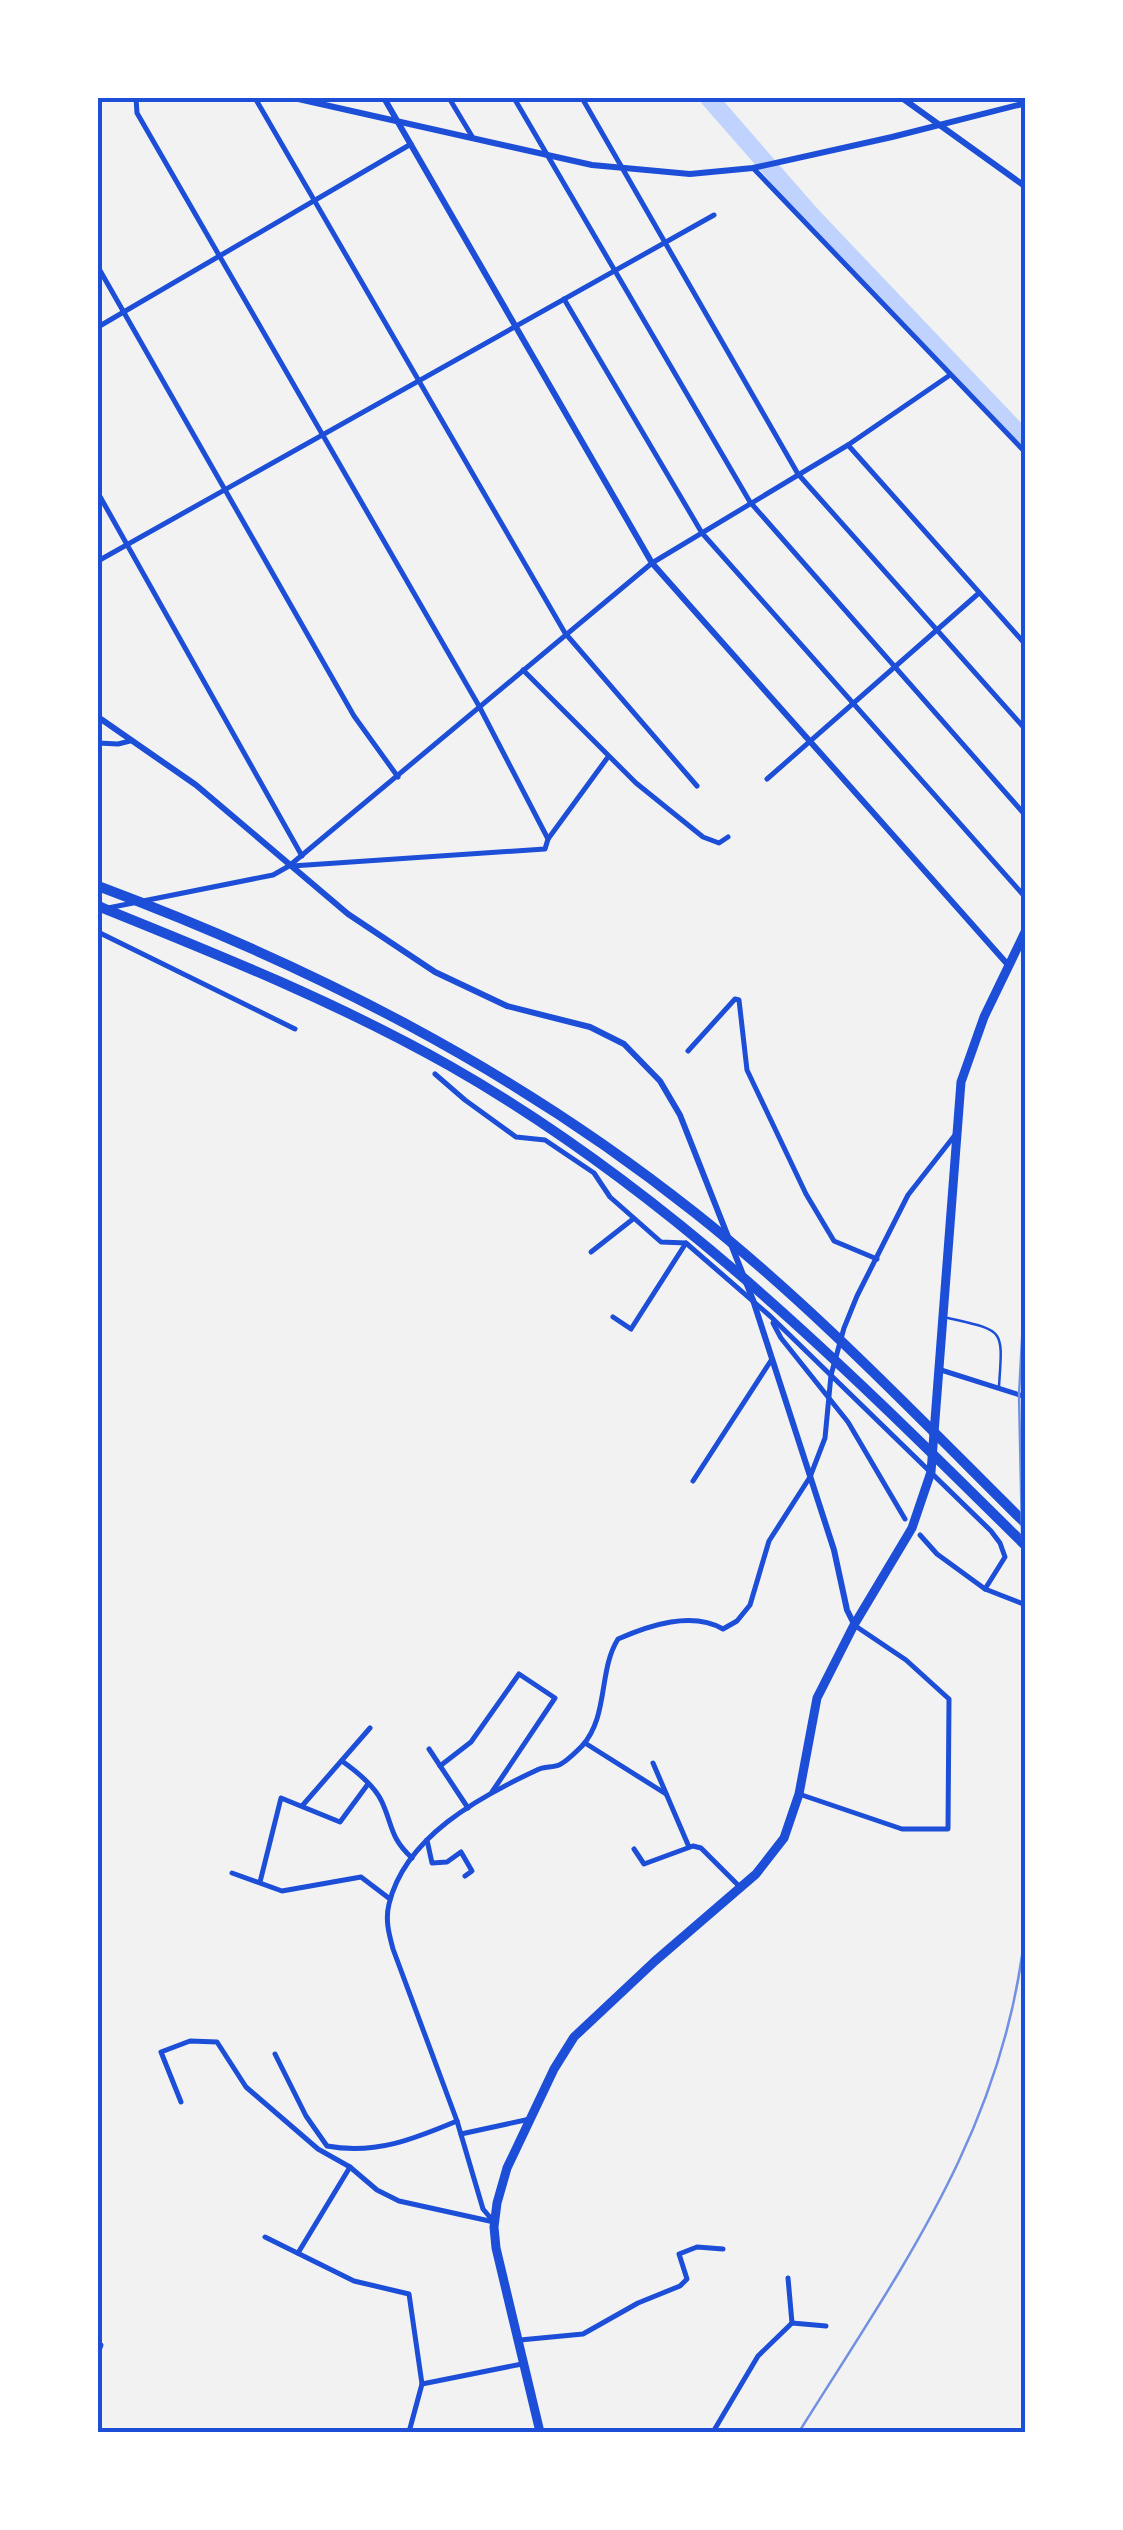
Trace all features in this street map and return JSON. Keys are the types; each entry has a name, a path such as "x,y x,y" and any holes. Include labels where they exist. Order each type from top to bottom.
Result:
{"highway":[{"path":"98,886 243,944 417,1028 540,1100 695,1212 835,1336 1026,1524"},
{"path":"98,908 216,953 330,1004 450,1066 577,1146 684,1226 830,1355 1026,1546"},
{"path":"540,2432 499,2266 494,2222 500,2188 562,2053 574,2037 756,1874 784,1838 799,1794 817,1698 854,1625 912,1528 931,1472 955,1135 964,1070 984,1017 1026,930"}],"street":[{"path":"136,98 137,113 479,706 548,839"},
{"path":"256,98 565,633 698,786"},
{"path":"294,98 623,170 690,174 757,167 1026,103"},
{"path":"384,98 652,563 1009,966"},
{"path":"449,98 473,138"},
{"path":"514,98 750,502 1026,816"},
{"path":"582,98 798,474 1026,730"},
{"path":"902,98 1026,188"},
{"path":"98,326 410,144"},
{"path":"757,167 1026,453"},
{"path":"98,561 714,215"},
{"path":"98,267 354,716 398,778"},
{"path":"564,298 702,533 1026,898"},
{"path":"98,908 273,875 289,866 652,563 848,445 950,375"},
{"path":"848,445 1026,645"},
{"path":"98,493 302,856"},
{"path":"768,779 980,593"},
{"path":"523,670 608,757 702,836 719,844 728,837"},
{"path":"98,717 196,785 348,914 436,972 507,1006 606,1034 644,1061 670,1094 753,1300 854,1625 906,1660 948,1699 948,1829 902,1829 799,1794"},
{"path":"98,743 133,740"},
{"path":"289,866 546,849 548,839 608,757"},
{"path":"98,932 295,1029"},
{"path":"688,1051 735,999 739,1000 748,1070 806,1194 834,1241 877,1258"},
{"path":"435,1074 516,1137 545,1140 594,1173 610,1196 661,1242 686,1244 753,1300 1000,1543 1004,1557 985,1589"},
{"path":"494,2222 483,2208 457,2121 393,1949 387,1924 390,1899 412,1858 427,1840 491,1794 542,1767 560,1765 585,1744 603,1696 607,1659 618,1639 669,1623 705,1619 723,1630 737,1621 750,1604 769,1541 810,1478 824,1438 831,1375 844,1328 908,1194 955,1135"},
{"path":"590,1252 634,1219"},
{"path":"613,1318 631,1328 686,1244"},
{"path":"770,1316 781,1338 848,1422 906,1519"},
{"path":"693,1481 772,1359"},
{"path":"938,1370 1026,1396"},
{"path":"920,1535 937,1554 985,1589 1026,1605"},
{"path":"440,1766 471,1742 519,1674 555,1698 491,1794"},
{"path":"302,1806 370,1728"},
{"path":"585,1744 666,1794"},
{"path":"429,1749 468,1808"},
{"path":"342,1761 382,1800 398,1846 412,1858"},
{"path":"653,1763 689,1847"},
{"path":"260,1882 281,1798 340,1822 368,1784"},
{"path":"427,1840 432,1863 446,1862 462,1852 472,1871 466,1876"},
{"path":"634,1849 644,1864 689,1847 701,1848 740,1887"},
{"path":"232,1873 282,1891 361,1877 390,1899"},
{"path":"181,2102 161,2052 190,2041 216,2042 246,2086 318,2149 350,2167 377,2190 399,2201 494,2222"},
{"path":"275,2054 306,2116 327,2146 365,2150 406,2143 457,2121"},
{"path":"460,2134 530,2119"},
{"path":"298,2254 350,2167"},
{"path":"1026,2206 1026,2233"},
{"path":"265,2238 354,2281 409,2294 422,2384 410,2432"},
{"path":"517,2340 582,2334 638,2303 680,2286 687,2279 679,2254 698,2247 722,2249"},
{"path":"788,2278 792,2323"},
{"path":"713,2432 758,2356 792,2323 826,2326"},
{"path":"98,2342 98,2353"},
{"path":"422,2384 524,2364"}],"lane":[{"path":"942,1316 991,1328 1002,1341 999,1388"}],"waterway":[{"path":"709,98 810,214 1026,441"}],"railway":[{"path":"1026,1265 1019,1395 1026,1717"},
{"path":"799,2432 911,2251 973,2128 997,2063 1015,1995 1026,1922"}]}
